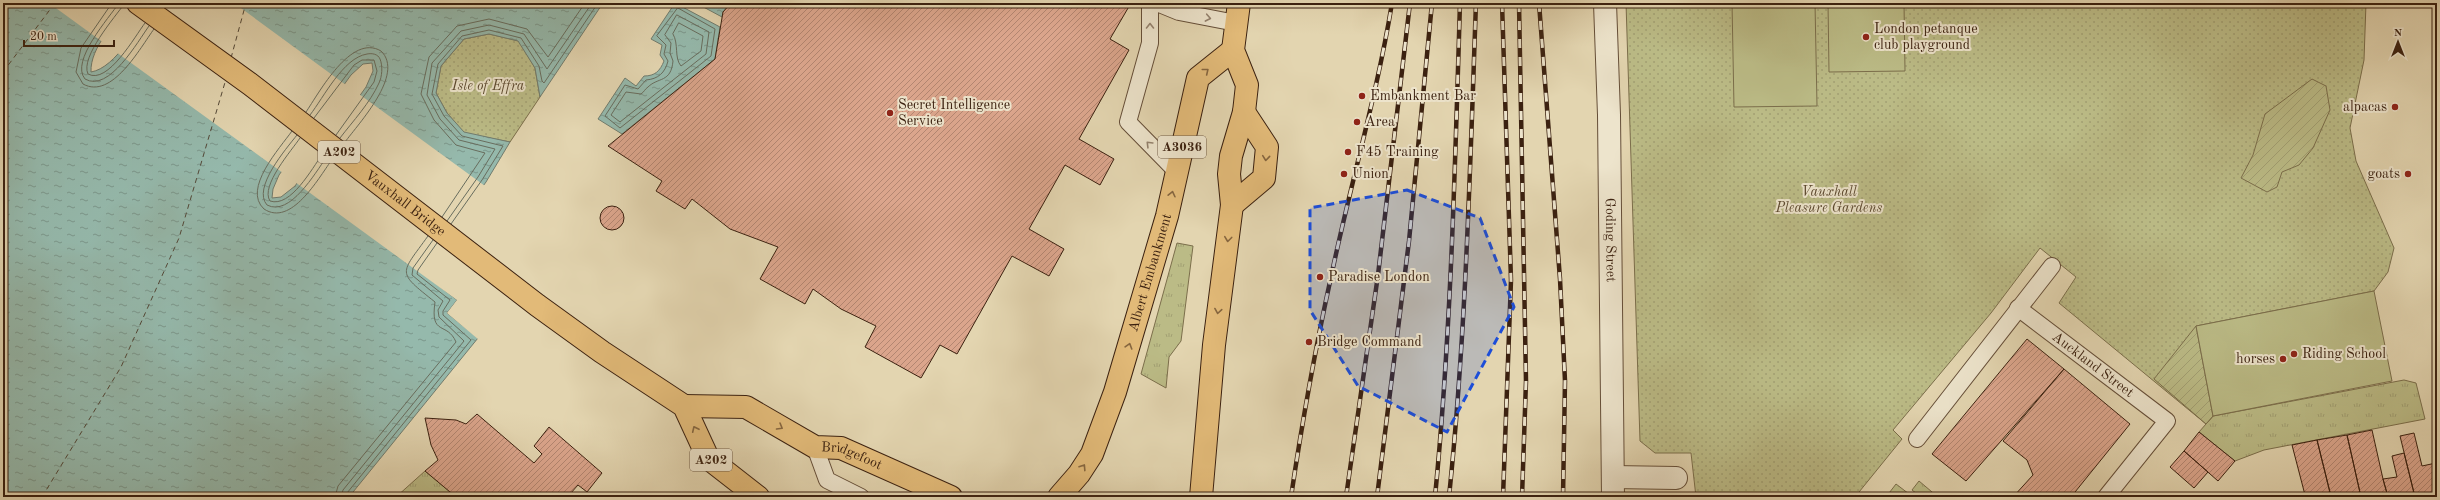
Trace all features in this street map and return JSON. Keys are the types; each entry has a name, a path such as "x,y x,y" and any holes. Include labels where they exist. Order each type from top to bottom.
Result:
{"main road":[{"name":"Vauxhall Bridge","path":"138,3 250,84 537,305 602,352 684,406"},
{"path":"1201,497 1214,345 1232,205 1229,174 1231,156 1244,112 1247,85 1233,50 1237,13"},
{"name":"Albert Embankment","path":"1059,497 1079,474 1092,454 1101,432 1139,312 1177,172 1198,78 1233,50"},
{"path":"1232,205 1264,178 1267,147 1244,112"},
{"name":"Bridgefoot","path":"684,406 746,407 815,447 842,448 952,497"},
{"name":"A202","path":"684,406 708,458 758,497"}],"street":[{"name":"Goding Street","path":"1605,3 1609,115 1613,487 1676,478"}],"lane":[{"path":"1150,3 1150,43 1128,122 1177,172"},
{"path":"1157,3 1179,12 1237,13"},
{"path":"1917,439 2052,266"},
{"name":"Auckland Street","path":"2018,308 2167,421 2106,497"},
{"path":"815,447 827,480 860,497"}],"highlighted area":[{"path":"1407,190 1480,218 1514,307 1447,432 1358,386 1310,310 1310,208"}],"green space":[{"name":"Vauxhall Pleasure Gardens","path":"1626,3 2366,3 2364,60 2350,128 2356,161 2394,248 2388,272 2374,291 2196,326 2213,416 2206,424 2059,303 2076,277 2040,248 1991,313 1893,430 1902,439 1855,497 1696,497 1691,453 1655,453 1640,441"},
{"path":"1732,3 1815,3 1817,106 1734,107"},
{"name":"London petanque club playground","path":"1828,3 1904,3 1905,71 1829,72"},
{"name":"Isle of Effra","path":"489,34 519,41 535,68 540,97 510,142 464,133 447,113 436,93 441,66 464,39"},
{"path":"2312,79 2326,86 2330,110 2313,148 2299,165 2282,172 2277,187 2267,192 2241,178 2253,155 2265,114"},
{"path":"1177,243 1193,246 1181,341 1169,357 1166,388 1141,374"},
{"name":"Riding School","path":"2374,291 2392,381 2213,416 2196,326"},
{"path":"2196,326 2213,416 2206,424 2154,379"},
{"path":"2404,380 2416,383 2425,419 2264,450 2235,461 2199,432 2213,416"},
{"path":"425,471 456,497 396,497"},
{"path":"1919,481 1938,497 1921,497 1912,490"},
{"path":"1896,484 1913,497 1886,497"}],"water":[{"path":"3,3 130,3 99,44 92,63 91,72 100,69 118,54 154,3 603,3 540,97 535,68 518,41 489,34 464,39 441,66 436,93 447,113 464,132 510,142 486,182 421,272 457,300 447,313 478,338 349,497 3,497","holes":["372,63 373,71 366,87 295,186 281,197 272,198 273,189 279,175 351,75 363,64"]},
{"path":"675,3 720,27 715,59 622,134 598,119 625,78 636,86 644,76 654,74 661,68 664,61 660,55 662,45 651,39"},
{"path":"696,3 731,3 723,12 722,17"}],"pier":[{"path":"49,3 132,3 104,43"},
{"path":"152,3 234,3 346,85 283,173 116,52"},
{"path":"359,94 485,186 423,272 459,299 449,313 479,337 479,340 447,313 457,300 295,182"}],"building":[{"path":"731,3 1131,3 1110,39 1129,50 1079,139 1114,159 1100,185 1065,165 1029,229 1064,249 1049,276 1012,256 957,354 940,345 921,378 865,347 876,326 841,309 813,289 805,304 760,279 778,247 730,229 692,199 685,209 656,191 662,181 608,146 715,59 723,12"},
{"path":"612,206 620,210 624,218 620,226 612,230 604,226 600,218 604,210"},
{"path":"2027,339 2064,369 1966,481 1932,454"},
{"path":"2064,369 2130,424 2071,497 2013,497 2033,475 2027,460 2003,441"},
{"path":"477,414 534,463 542,454 534,446 549,427 602,473 587,492 578,485 570,494 573,497 456,497 425,471 438,460 431,445 425,418 456,420 466,424"},
{"path":"2372,430 2388,497 2361,497 2347,435"},
{"path":"2199,432 2235,461 2218,481 2184,451"},
{"path":"2414,433 2422,466 2436,463 2437,497 2415,497 2400,436"},
{"path":"2347,435 2361,497 2331,497 2317,440"},
{"path":"2317,440 2331,497 2305,495 2292,445"},
{"path":"2184,451 2208,472 2194,488 2170,467"},
{"path":"2404,453 2415,497 2388,497 2383,479 2397,477 2392,456"}],"ferry route":[{"path":"3,72 55,3"},
{"path":"231,58 246,3"},
{"path":"42,497 121,367 179,238 226,79"}],"railway":[{"path":"1291,497 1309,387 1325,304 1379,72 1392,3"},
{"path":"1346,497 1378,275 1410,3"},
{"path":"1377,497 1409,241 1432,3"},
{"path":"1435,497 1449,312 1460,3"},
{"path":"1449,497 1460,374 1476,3"},
{"path":"1502,3 1511,280 1503,497"},
{"path":"1519,3 1526,381 1522,497"},
{"path":"1539,3 1560,279 1565,381 1563,497"}],"place":[{"name":"London petanque club playground","path":"1866,37"},
{"name":"Embankment Bar","path":"1362,96"},
{"name":"alpacas","path":"2395,107"},
{"name":"Secret Intelligence Service","path":"890,113"},
{"name":"Area","path":"1357,122"},
{"name":"F45 Training","path":"1348,152"},
{"name":"Union","path":"1344,174"},
{"name":"goats","path":"2408,174"},
{"name":"Paradise London","path":"1320,277"},
{"name":"Bridge Command","path":"1309,342"},
{"name":"Riding School","path":"2294,354"},
{"name":"horses","path":"2283,359"}]}
